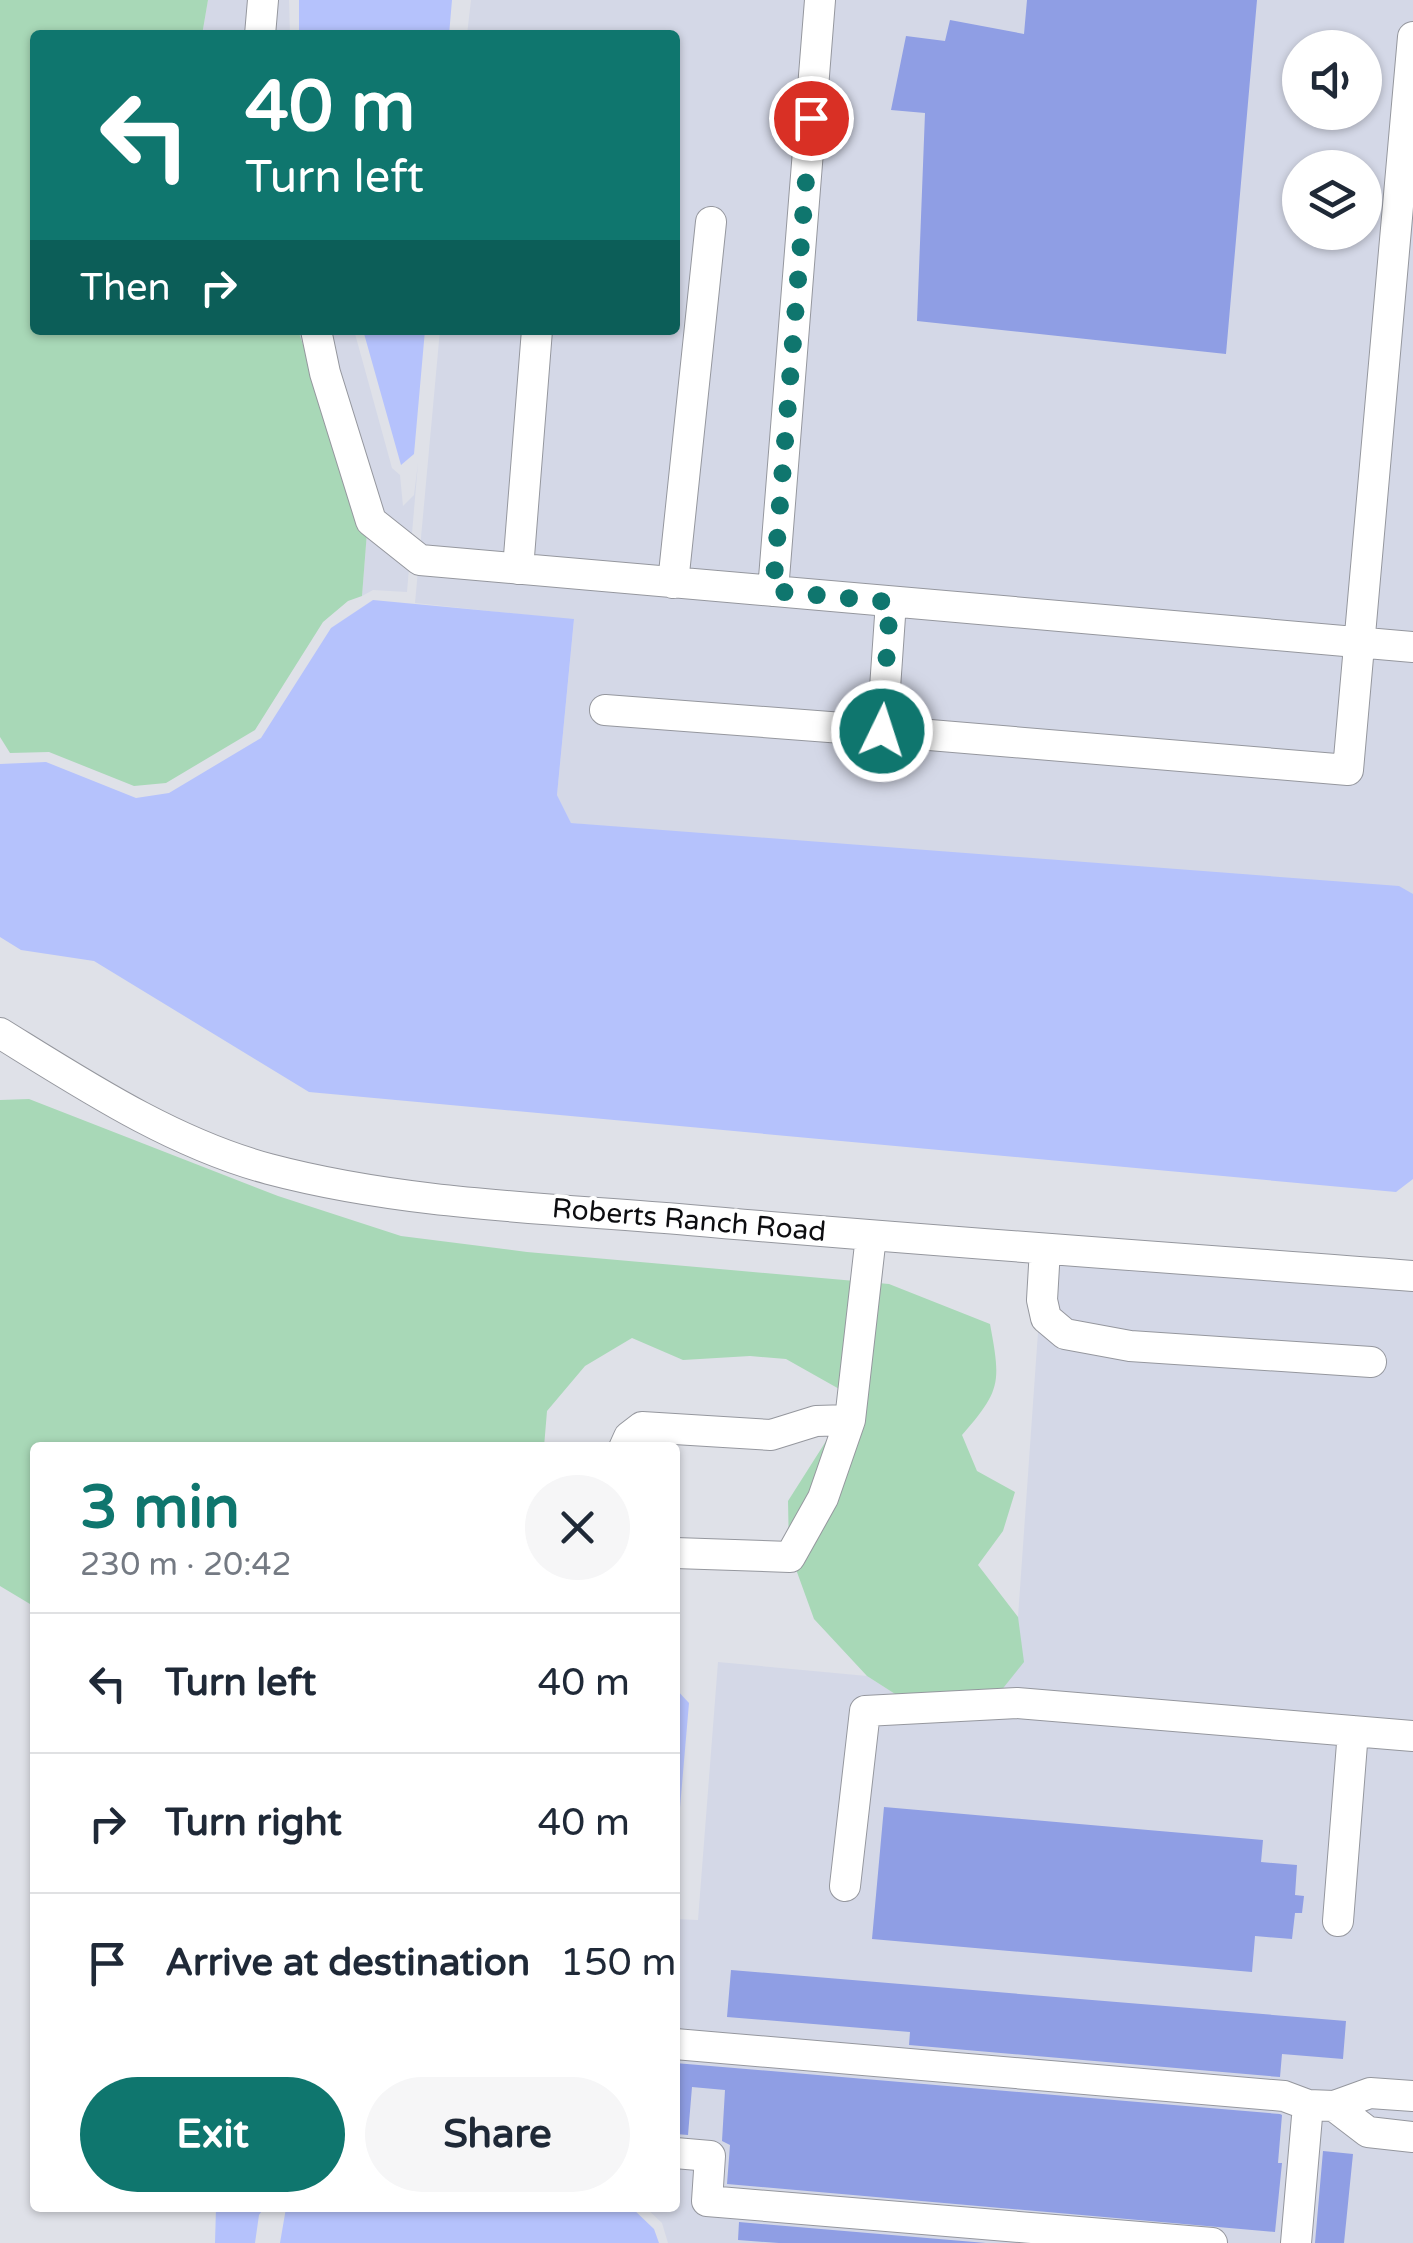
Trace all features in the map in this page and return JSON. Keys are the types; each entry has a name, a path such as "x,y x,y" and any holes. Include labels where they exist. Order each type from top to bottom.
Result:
{"street":[{"path":"260,30 263,0"},
{"path":"773,591 820,0"},
{"path":"605,710 1348,770 1413,37"},
{"path":"674,582 712,222"},
{"path":"317,335 371,521 420,560 1413,647"},
{"path":"518,569 537,335"},
{"path":"882,731 890,602"},
{"name":"Roberts Ranch Road","path":"0,1032 95,1091 185,1138 268,1168 412,1196 870,1236 1413,1276"},
{"path":"680,1553 790,1556 823,1498 850,1420 870,1236"},
{"path":"1045,1249 1042,1300 1046,1318 1065,1334 1130,1346 1371,1362"},
{"path":"626,1442 642,1427 771,1435 816,1420 850,1420"},
{"path":"845,1886 866,1711 1017,1703 1413,1736"},
{"path":"1338,1921 1353,1731"},
{"path":"680,2044 1284,2096 1321,2106 1368,2132 1413,2137"},
{"path":"1321,2106 1370,2093 1413,2096"},
{"path":"1296,2243 1321,2106"},
{"path":"680,2154 710,2156 706,2200 1212,2243"}],"shaded area":[{"path":"208,0 289,0 290,30 203,30"},
{"path":"471,0 1413,0 1413,903 571,823 557,795 574,620 415,603 440,335 680,335 680,30 468,30"},
{"path":"300,335 355,335 392,468 400,475 403,506 414,495 418,463 407,592 373,590 362,596 367,532"},
{"path":"1043,1261 1413,1288 1413,2243 668,2243 662,2223 650,2212 680,2212 680,1919 698,1920 718,1662 867,1676 931,1717 1018,1617"}],"green space":[{"path":"0,0 208,0 203,30 30,30 30,335 300,335 367,532 362,596 348,601 323,622 255,730 166,783 134,786 49,752 10,753 0,737"},
{"path":"29,1099 278,1196 401,1236 527,1252 889,1284 990,1324 996,1360 995,1385 962,1435 977,1471 1015,1492 1003,1531 978,1565 1018,1617 1024,1662 984,1712 931,1717 867,1676 814,1619 789,1550 788,1501 828,1438 841,1390 786,1359 750,1356 683,1360 632,1338 585,1366 547,1411 544,1442 30,1442 30,1604 0,1586 0,1100"}],"water":[{"path":"299,0 452,0 449,30 299,30"},
{"path":"364,335 425,335 414,454 401,465"},
{"path":"373,600 574,619 557,795 571,823 1399,886 1413,894 1413,1179 1396,1192 309,1092 94,961 21,950 0,937 0,764 46,762 136,798 169,793 261,738 331,628"},
{"path":"680,1693 689,1703 680,1808"},
{"path":"216,2212 261,2212 255,2243 215,2243"},
{"path":"285,2212 636,2212 654,2229 659,2243 280,2243"}],"building":[{"path":"1027,0 1257,0 1226,354 917,321 925,113 891,110 906,36 945,41 950,20 1024,34"},
{"path":"884,1807 1263,1840 1261,1862 1297,1865 1295,1895 1304,1896 1302,1913 1295,1913 1292,1939 1255,1936 1252,1972 872,1939"},
{"path":"731,1970 1346,2021 1343,2059 1282,2054 1280,2077 909,2045 910,2032 727,2017"},
{"path":"680,2063 1280,2114 1278,2163 1282,2163 1275,2232 727,2184 730,2145 722,2141 725,2090 692,2087 688,2135 680,2134"},
{"path":"1323,2151 1353,2154 1344,2243 1315,2243"},
{"path":"739,2222 986,2243 738,2240"}],"route":[{"path":"811,118 773,591 890,602 882,731"}]}
